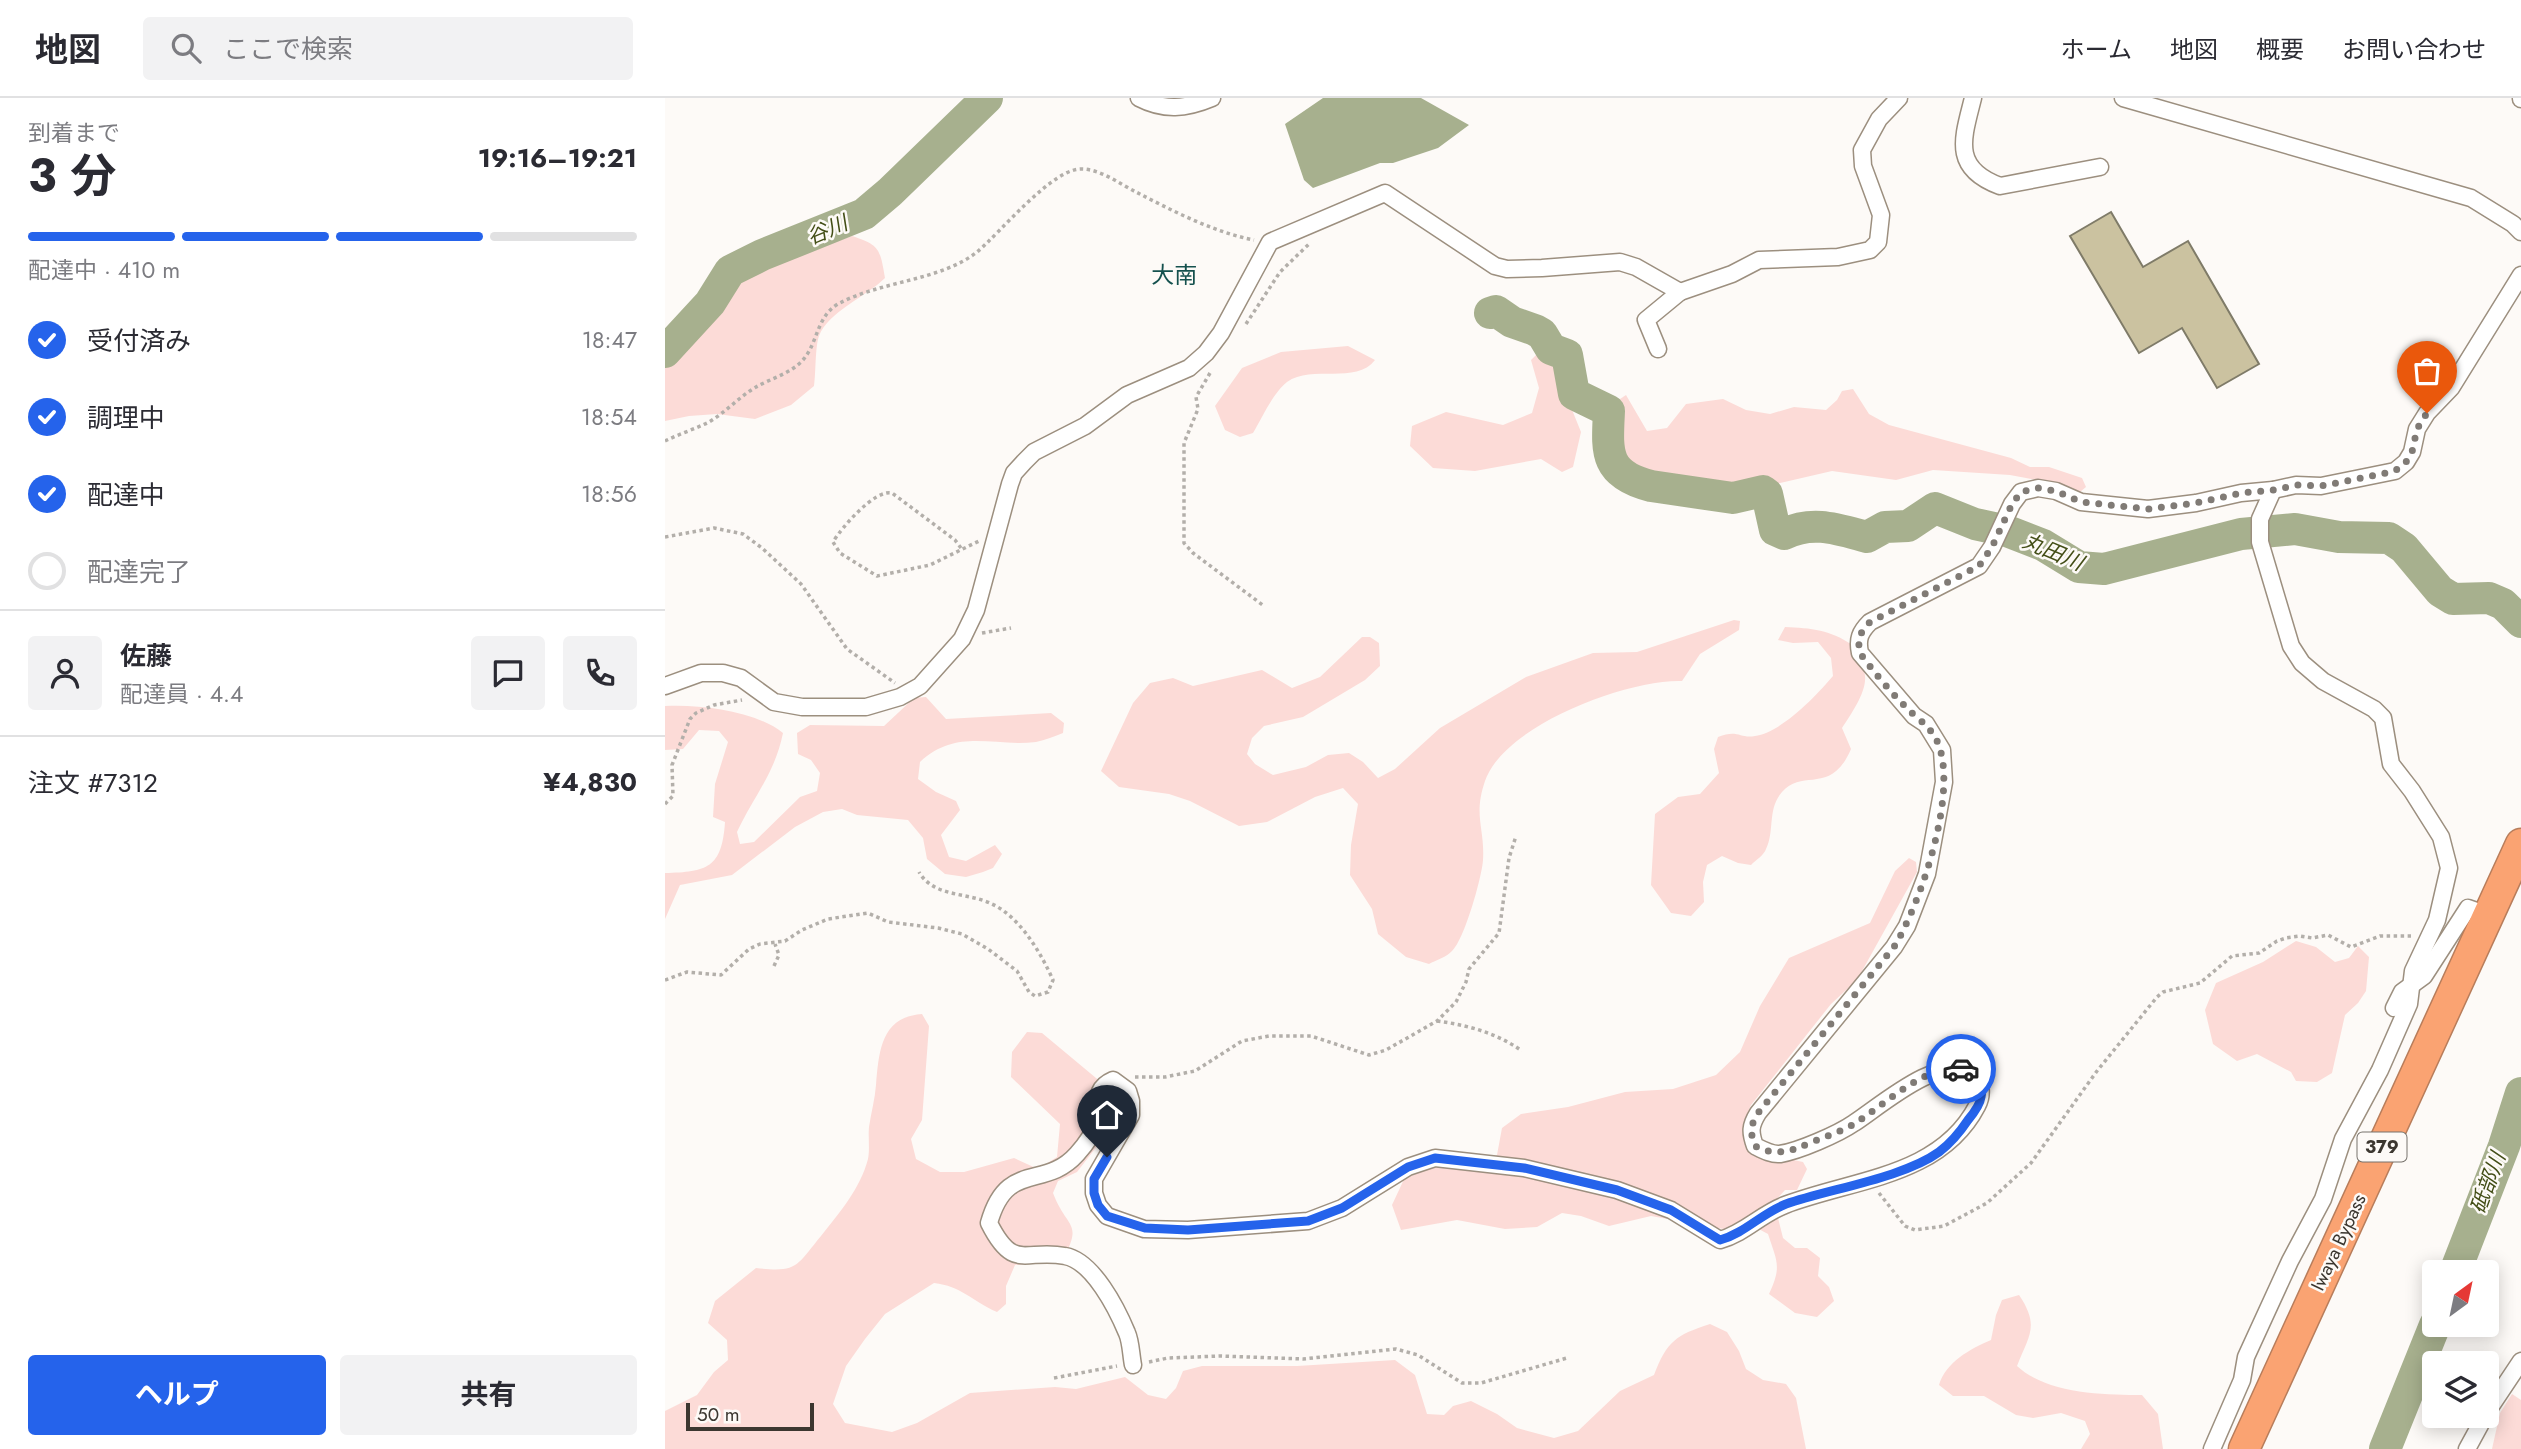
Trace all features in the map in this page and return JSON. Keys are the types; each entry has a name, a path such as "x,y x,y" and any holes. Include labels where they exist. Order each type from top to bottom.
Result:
{"highway":[{"name":"Iwaya Bypass","path":"2244,1449 2521,844"}],"street":[{"path":"1139,98 1155,106 1181,108 1212,98"},
{"path":"1658,349 1646,320 1680,292 1732,274 1759,260 1838,257 1870,250 1878,242 1881,215 1863,166 1862,150 1879,118 1899,98"},
{"path":"1973,98 1962,142 1963,156 1987,181 2000,186 2099,167"},
{"path":"2123,98 2471,198 2513,223 2521,232"},
{"path":"665,686 701,673 723,673 741,678 765,697 783,705 866,707 920,686 962,639 976,610 1010,484 1019,467 1034,452 1085,426 1127,395 1189,368 1206,353 1270,242 1385,193 1495,266 1507,269 1542,268 1621,262 1680,292"},
{"path":"1133,1365 1128,1335 1093,1273 1066,1256 1027,1257 1009,1251 989,1223 995,1203 1009,1185 1065,1166 1077,1154 1097,1122 1098,1093 1104,1084 1112,1080 1122,1084 1128,1091 1131,1115 1094,1179 1094,1193 1098,1205 1107,1216 1145,1228 1188,1230 1308,1221 1342,1208 1408,1167 1435,1158 1524,1168 1617,1190 1671,1210 1720,1240 1735,1236 1765,1213 1786,1204 1916,1164 1938,1153 1956,1137 1981,1098 1981,1086 1972,1073 1958,1068 1945,1069 1903,1090 1852,1125 1779,1154 1755,1146 1750,1125 1894,947 1907,926 1927,874 1944,782 1942,750 1926,724 1914,716 1860,653 1858,642 1861,631 1870,622 1979,566 2021,492 2038,488 2056,491 2081,502 2148,509 2395,471 2406,462 2412,452 2417,429 2427,413 2451,388 2521,275"},
{"path":"2212,1449 2242,1380 2246,1357 2290,1261 2323,1199 2343,1139 2380,1070 2409,1004 2413,971 2427,936 2437,920 2449,868 2441,837 2413,791 2391,764 2382,718 2374,709 2323,681 2302,663 2291,646 2260,542 2260,519 2273,490"},
{"path":"2394,1008 2402,992 2424,976 2468,908 2488,915"},
{"path":"2499,1394 2521,1361"},
{"path":"2467,1449 2478,1428"}],"path":[{"path":"665,440 709,422 752,389 801,362 811,347 823,318 836,306 945,268 975,253 1051,184 1074,169 1086,169 1101,174 1164,206 1227,233 1270,242"},
{"path":"1243,330 1280,272 1315,239"},
{"path":"1215,366 1196,397 1198,409 1184,443 1184,543 1193,553 1264,606"},
{"path":"961,548 892,493 885,491 878,494 851,520 833,542 840,553 877,576 930,565 961,548 995,539"},
{"path":"665,537 714,527 743,534 801,584 847,649 895,682 900,696"},
{"path":"962,639 1010,628"},
{"path":"665,804 673,796 672,765 685,728 696,713 715,705 765,697"},
{"path":"1122,1084 1128,1078 1165,1077 1195,1071 1242,1041 1269,1036 1311,1036 1369,1055 1386,1050 1437,1021 1456,1002 1469,969 1499,933 1509,858 1516,836"},
{"path":"665,980 687,972 721,975 749,949 768,942 775,944 828,919 868,913 888,922 962,934 1008,964 1035,996 1048,992 1053,980 1046,965 1030,940 1006,912 992,903 936,888 925,882 919,872"},
{"path":"1861,1182 1880,1194 1905,1226 1915,1230 1928,1230 1944,1226 1987,1203 2016,1179 2045,1145 2103,1064 2163,992 2200,983 2232,956 2259,953 2286,938 2312,938 2329,934 2351,947 2381,936 2427,936"},
{"path":"774,966 779,956 775,944"},
{"path":"1437,1021 1497,1035 1523,1051"},
{"path":"1054,1378 1168,1358 1221,1356 1303,1359 1396,1349 1418,1355 1462,1383 1481,1383 1567,1358"}],"shaded area":[{"path":"1323,98 1421,98 1469,125 1438,148 1393,163 1380,163 1313,188 1304,180 1285,124"},
{"path":"852,236 868,242 877,250 885,278 839,312 824,327 818,341 814,386 791,405 755,419 717,414 665,421 665,363 716,311 736,282 760,267"},
{"path":"1348,346 1375,360 1357,371 1297,377 1277,392 1253,433 1240,437 1225,430 1215,406 1242,368 1281,352"},
{"path":"1543,348 1560,369 1562,385 1581,432 1573,467 1562,472 1541,459 1475,471 1433,468 1410,446 1412,426 1446,412 1503,425 1532,413 1539,388 1531,360"},
{"path":"1853,389 1869,414 1889,425 2011,458 2030,467 2049,467 2082,478 2086,487 2080,492 2057,484 2010,475 1933,470 1896,480 1832,471 1737,493 1679,485 1652,485 1621,463 1612,449 1614,403 1626,395 1647,431 1667,428 1686,404 1723,399 1746,410 1770,414 1794,407 1826,410 1842,391"},
{"path":"1734,620 1740,621 1739,630 1700,654 1682,681 1659,682 1631,688 1570,709 1516,741 1497,761 1485,781 1480,804 1483,860 1472,908 1457,945 1447,955 1429,964 1406,957 1378,934 1372,909 1350,875 1351,845 1358,804 1343,788 1315,797 1267,822 1239,826 1190,801 1169,794 1119,787 1101,771 1133,703 1150,683 1173,678 1193,686 1262,670 1292,688 1320,677 1362,637 1370,637 1379,643 1380,666 1365,680 1303,717 1264,726 1252,738 1247,754 1255,764 1273,775 1306,767 1328,755 1349,753 1363,762 1378,778 1395,769 1440,728 1526,677 1593,653 1637,652"},
{"path":"1785,627 1820,631 1852,645 1865,678 1859,701 1842,728 1851,749 1835,772 1826,777 1790,785 1782,792 1774,806 1769,842 1760,857 1751,865 1722,856 1707,865 1703,882 1704,902 1691,916 1671,913 1651,885 1655,814 1678,797 1700,794 1719,773 1714,749 1718,737 1730,734 1755,736 1776,728 1808,703 1833,676 1831,658 1818,642 1793,643 1778,640"},
{"path":"926,697 946,719 1051,713 1064,723 1063,733 1036,742 961,742 948,745 920,762 918,779 936,792 956,801 960,810 941,835 949,857 966,861 995,845 1002,854 993,868 966,877 945,874 927,859 923,838 908,820 857,815 842,809 823,812 795,827 732,875 680,885 665,919 665,873 702,869 716,858 720,849 725,822 713,817 715,784 728,742 719,731 699,730 683,749 665,750 665,706 727,710 758,719 783,733 775,760 737,832 740,844 754,842 800,797 817,791 820,773 811,760 798,754 797,733 810,725 884,726 914,698"},
{"path":"1909,858 1916,862 1917,872 1857,980 1831,1004 1751,1105 1744,1122 1745,1136 1784,1158 1803,1162 1807,1169 1797,1190 1785,1190 1774,1202 1783,1238 1795,1248 1807,1248 1820,1258 1818,1276 1829,1287 1834,1301 1817,1317 1795,1313 1769,1294 1776,1277 1776,1258 1768,1234 1753,1226 1729,1230 1651,1216 1609,1226 1581,1216 1562,1213 1537,1227 1505,1229 1457,1220 1401,1230 1392,1205 1406,1175 1436,1165 1485,1162 1497,1155 1502,1128 1521,1114 1568,1107 1625,1092 1673,1089 1716,1075 1740,1052 1760,1006 1789,958 1870,923 1895,871"},
{"path":"2296,941 2316,947 2335,962 2349,958 2358,946 2369,957 2366,991 2345,1015 2332,1073 2317,1082 2296,1081 2291,1072 2257,1054 2237,1061 2213,1044 2205,1010 2216,983 2263,962"},
{"path":"922,1014 929,1026 922,1120 911,1139 916,1159 940,1172 964,1172 1014,1158 1038,1169 1057,1157 1060,1124 1011,1077 1012,1052 1027,1032 1042,1033 1114,1093 1119,1118 1077,1172 1058,1181 1053,1193 1073,1232 1062,1261 1015,1265 1006,1286 1006,1304 997,1312 959,1291 934,1283 885,1314 846,1366 833,1404 845,1423 892,1432 917,1423 970,1393 1055,1387 1076,1389 1125,1377 1148,1395 1166,1399 1176,1388 1183,1371 1202,1366 1297,1366 1395,1360 1415,1375 1427,1414 1444,1415 1453,1406 1471,1401 1517,1428 1554,1438 1578,1431 1620,1391 1654,1375 1663,1354 1674,1341 1710,1324 1727,1332 1746,1369 1763,1380 1786,1384 1796,1398 1806,1449 665,1449 665,1411 697,1395 714,1372 728,1360 727,1340 708,1323 715,1301 756,1268 788,1268 801,1261 842,1209 855,1190 868,1159 869,1127 881,1048 885,1038 898,1022"},
{"path":"2019,1295 2031,1323 2017,1366 2044,1382 2077,1391 2142,1395 2158,1414 2163,1449 2081,1449 2090,1434 2085,1421 2061,1413 2033,1418 2016,1415 1984,1396 1953,1396 1939,1385 1953,1363 1967,1352 1991,1340 2002,1300"},
{"path":"2512,1394 2521,1400 2521,1449 2492,1449 2497,1428 2499,1428 2500,1413"}],"building":[{"path":"2111,212 2143,267 2188,241 2259,364 2217,388 2182,328 2139,353 2070,236"}],"waterway":[{"name":"谷川","path":"665,352 710,303 730,271 762,255 864,214 987,98"},
{"name":"丸田川","path":"1490,313 1496,311 1512,322 1535,330 1542,334 1551,349 1567,355 1574,394 1609,411 1609,450 1617,468 1624,475 1651,486 1733,498 1763,491 1767,494 1775,530 1784,534 1805,527 1815,527 1867,537 1885,527 1908,526 1935,508 1975,524 2007,531 2043,545 2079,567 2104,569 2241,534 2295,529 2339,537 2389,538 2404,548 2440,591 2453,599 2489,598 2503,604 2521,622"},
{"name":"砥部川","path":"2460,1260 2504,1146 2521,1093"},
{"name":"砥部川","path":"2385,1449 2430,1337"}],"way so far":[{"path":"1961,1069 1945,1069 1923,1079 1852,1125 1797,1149 1779,1154 1766,1152 1755,1146 1751,1135 1750,1125 1758,1113 1894,947 1907,926 1927,874 1944,782 1942,750 1926,724 1914,716 1860,653 1858,642 1861,631 1870,622 1979,566 2021,492 2038,488 2056,491 2081,502 2148,509 2297,485 2321,486 2395,471 2406,462 2412,452 2417,429 2427,413"}],"district":[{"name":"大南","path":"1174,275"}],"route":[{"path":"1107,1157 1094,1179 1094,1193 1098,1205 1107,1216 1145,1228 1188,1230 1308,1221 1342,1208 1408,1167 1435,1158 1524,1168 1617,1190 1671,1210 1720,1240 1735,1236 1765,1213 1786,1204 1916,1164 1938,1153 1956,1137 1981,1098 1981,1086 1972,1073 1961,1069"}]}
